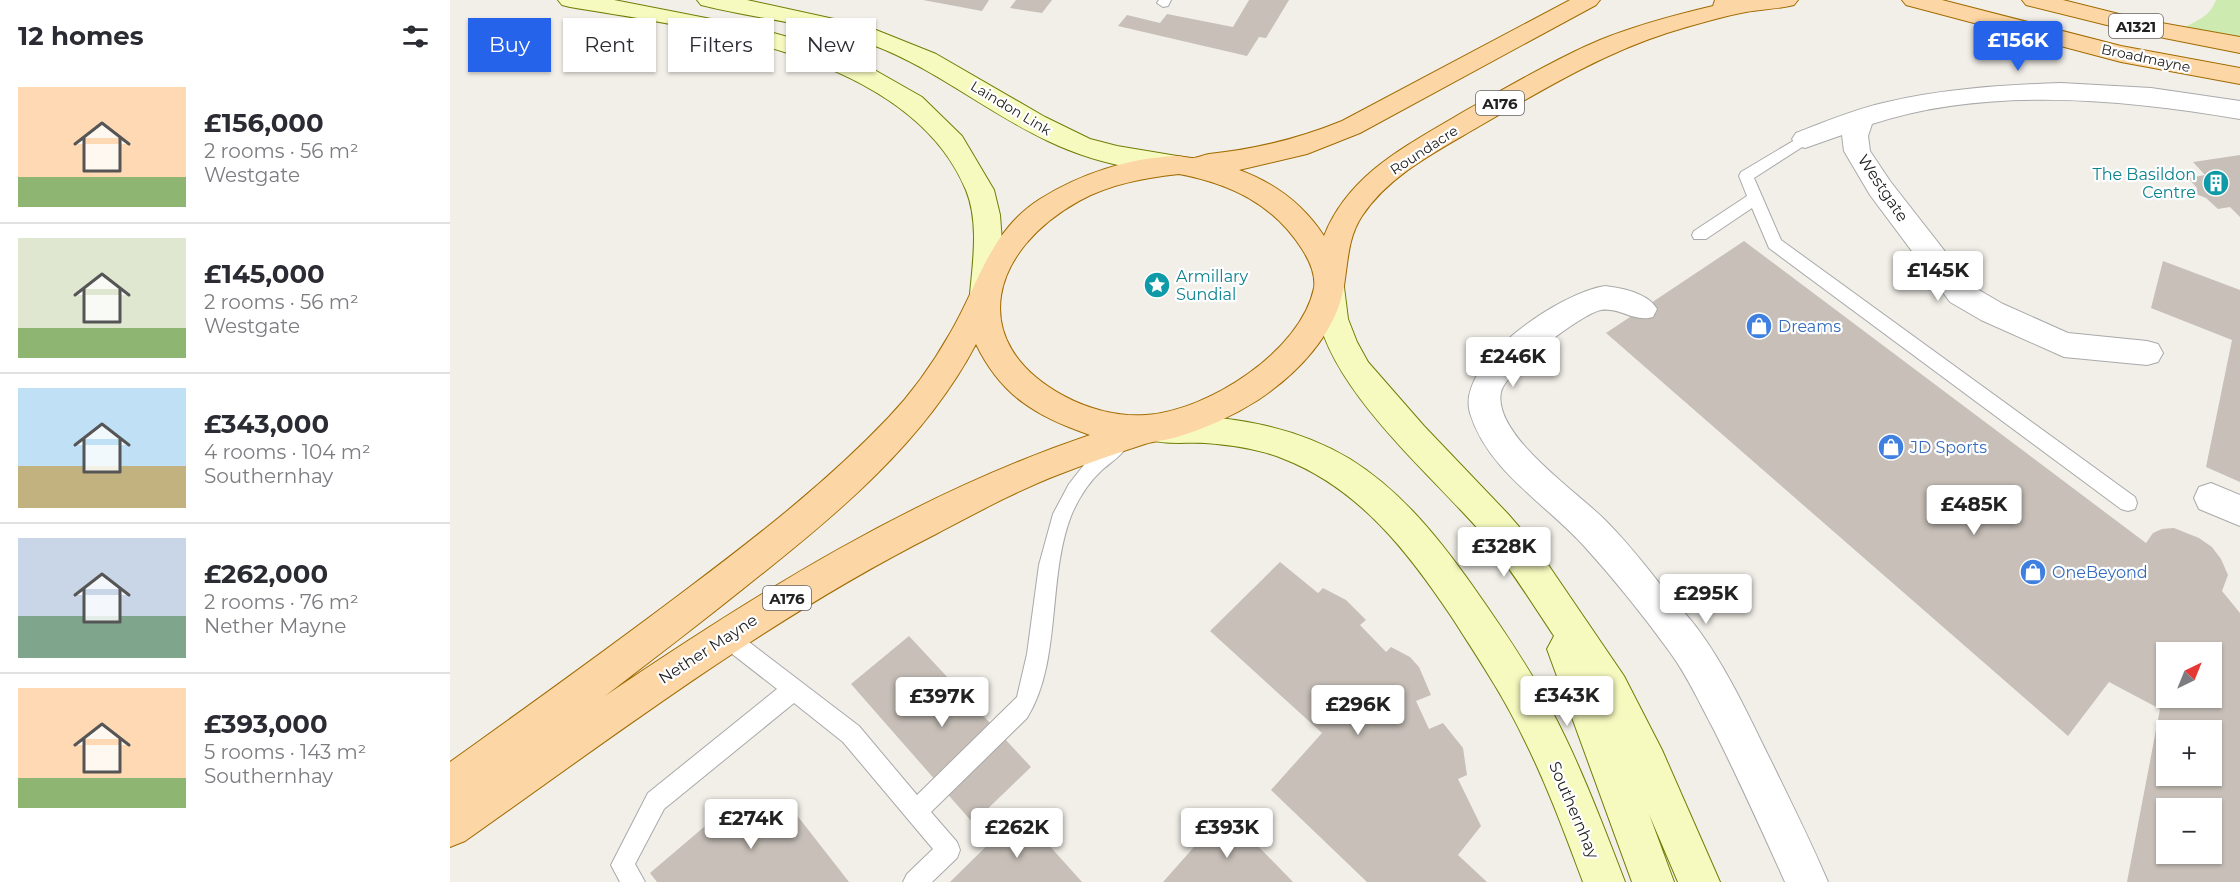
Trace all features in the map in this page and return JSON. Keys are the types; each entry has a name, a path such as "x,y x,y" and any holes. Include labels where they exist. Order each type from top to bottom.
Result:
{"main road":[{"path":"570,0 622,4 792,46 844,64 878,81 909,101 933,120 956,144 981,192 987,220 988,255 985,294"},
{"name":"Laindon Link","path":"709,0 814,21 863,34 902,48 936,64 1024,118 1081,145 1141,161 1179,165"},
{"name":"A176","path":"450,787 779,540 872,458 930,394 953,359 1007,248 1031,220 1048,206 1084,187 1132,170 1218,163 1263,157 1301,148 1351,127 1588,0"},
{"name":"A176","path":"1702,0 1747,6 1786,0"},
{"name":"Broadmayne","path":"1914,0 2121,54 2240,76"},
{"name":"Broadmayne","path":"2034,0 2139,26 2240,45"},
{"name":"Roundacre","path":"1329,286 1331,258 1336,238 1346,217 1363,195 1380,179 1433,141 1609,46 1678,22 1747,6"},
{"name":"A176","path":"985,294 986,328 991,345 1001,362 1031,393 1066,412 1086,419 1113,426 1147,429 1175,423 1214,409 1254,387 1293,353 1310,331 1329,286 1328,273 1311,238 1280,203 1267,193 1226,175 1179,165"},
{"path":"1329,286 1333,319 1342,345 1357,371 1521,555 1610,689 1648,764 1699,882"},
{"name":"Nether Mayne","path":"450,826 725,636 821,578 974,497 1044,465 1147,429"},
{"name":"Southernhay","path":"1147,429 1225,430 1264,438 1304,453 1336,469 1368,491 1400,521 1436,564 1509,673 1539,728 1573,802 1604,882"},
{"path":"1521,555 1553,618 1584,692 1653,882"}],"street":[{"path":"1805,139 1860,119 1936,101 2002,94 2055,93 2146,97 2240,110"},
{"name":"Westgate","path":"1860,119 1855,136 1857,151 1880,188 1961,294 1992,312 2064,345 2147,353"},
{"path":"1642,309 1619,298 1602,298 1583,302 1531,340 1492,373 1484,393 1487,419 1500,442 1615,555 1690,649 1807,882"}],"lane":[{"path":"1805,139 1746,176 1776,244 2128,503"},
{"path":"1700,235 1756,198"},
{"path":"916,811 1020,711 1028,699 1044,614 1053,538 1058,521 1068,500 1084,476 1104,455 1123,441 1147,429"},
{"path":"725,636 851,734 949,850 915,882"},
{"path":"633,882 622,865 656,801 793,690"}],"green space":[{"path":"2216,0 2240,0 2240,38 2181,29 2206,15"}],"building":[{"path":"923,0 989,0 982,11"},
{"path":"1016,0 1052,0 1042,13 1010,8"},
{"path":"1249,0 1289,0 1266,38 1259,37 1247,56 1118,26 1127,15 1160,23 1167,14 1233,27"},
{"name":"The Basildon Centre","path":"2240,155 2240,217 2230,207 2218,209 2206,198 2196,194 2197,188 2188,178 2205,175 2193,162"},
{"path":"1744,241 2146,543 2153,533 2162,529 2174,528 2199,538 2212,547 2221,559 2228,575 2222,591 2240,613 2240,882 2127,882 2156,730 2156,786 2222,786 2222,720 2158,720 2160,709 2158,708 2222,708 2222,642 2156,642 2156,707 2109,682 2068,736 1606,333"},
{"path":"2163,261 2240,290 2240,482 2206,467 2232,340 2151,308"},
{"path":"1280,562 1318,593 1323,588 1346,600 1366,620 1360,625 1386,652 1391,647 1410,657 1419,667 1431,695 1416,701 1429,729 1443,723 1463,748 1467,775 1458,779 1481,826 1458,855 1487,882 1367,882 1271,790 1322,733 1210,631"},
{"path":"909,636 1031,767 973,823 851,684"},
{"path":"785,800 849,882 657,882 650,873 731,804"},
{"path":"1225,812 1293,882 1163,882"},
{"path":"1020,813 1082,882 950,882"}],"place":[{"name":"The Basildon Centre","path":"2216,183"},
{"name":"Armillary Sundial","path":"1157,285"},
{"name":"Dreams","path":"1759,326"},
{"name":"JD Sports","path":"1891,447"},
{"name":"OneBeyond","path":"2033,572"}]}
